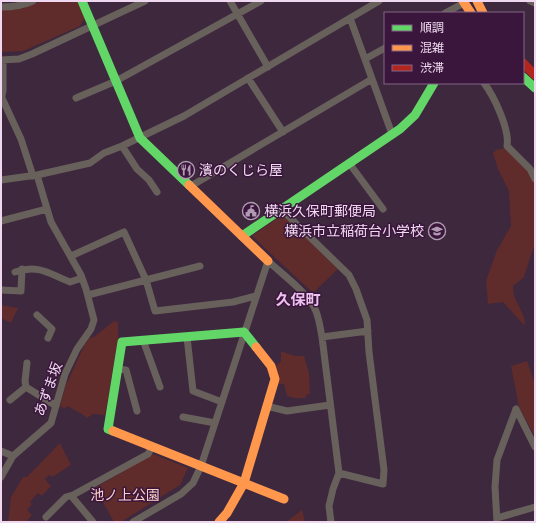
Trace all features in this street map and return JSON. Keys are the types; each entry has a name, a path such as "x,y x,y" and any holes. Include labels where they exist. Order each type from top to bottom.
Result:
{"street":[{"path":"1,7 17,7 33,1"},
{"path":"82,1 140,138 305,296 314,308 322,337 339,473 329,506 330,522"},
{"path":"145,1 32,54 19,59 2,61 2,99 21,139 51,222 71,256 82,278 88,295 200,266"},
{"path":"230,1 268,67"},
{"path":"76,98 116,81 262,1"},
{"path":"1,180 35,176 90,163 104,153 140,138 184,116 379,1"},
{"path":"477,1 482,12"},
{"path":"530,1 535,3"},
{"path":"447,12 464,2 470,12"},
{"path":"350,18 392,134"},
{"path":"365,59 384,49"},
{"path":"524,64 535,75"},
{"path":"248,78 282,132"},
{"path":"524,78 535,88"},
{"path":"191,186 372,79"},
{"path":"242,236 392,134 415,115 433,84"},
{"path":"485,84 496,103 507,133 508,146 530,169 535,179"},
{"path":"122,146 137,169 149,180 157,192"},
{"path":"350,163 383,209"},
{"path":"1,221 47,209"},
{"path":"281,209 349,275 356,289 367,320 384,470 382,484 339,473"},
{"path":"71,256 124,232 146,280 156,311 233,302 256,296"},
{"path":"133,522 146,519 181,494 192,483 201,466 268,261"},
{"path":"1,290 21,291 19,271 39,269 48,271 70,282 82,278"},
{"name":"あずま坂","path":"1,477 13,456 51,423 65,374 77,349 91,329 94,320 88,295"},
{"path":"36,316 52,329 48,338"},
{"path":"322,337 368,331"},
{"path":"244,332 122,342 108,429 284,499"},
{"path":"224,520 244,483 275,378 271,366 244,332"},
{"path":"186,337 193,392 222,402"},
{"path":"142,340 160,387"},
{"path":"10,400 26,387 27,363"},
{"path":"117,369 126,370 137,411"},
{"path":"26,387 56,406"},
{"path":"266,406 287,411 330,405"},
{"path":"535,447 516,409 496,460 494,487 497,520 535,507"},
{"path":"183,417 215,423"},
{"path":"46,517 66,497 73,495 148,454 152,447"},
{"path":"1,451 13,456"},
{"path":"73,495 73,498 93,522"}],"green space":[{"path":"42,1 77,1 85,18 80,26 23,51 1,52 1,10 24,8"},
{"path":"506,148 528,170 535,185 535,243 524,277 513,286 514,296 524,317 525,326 503,302 488,304 486,281 497,250 511,226 509,191 498,169 493,153 496,150"},
{"path":"282,215 338,269 313,293 252,236"},
{"path":"1,305 18,308 11,323 1,318"},
{"path":"114,321 118,322 118,339 105,415 93,414 87,418 67,406 65,409 60,406 66,385 85,344 89,338 94,337"},
{"path":"281,351 295,356 304,356 309,373 310,394 306,395 306,398 294,398 287,396 284,384 278,384 275,367 281,361"},
{"path":"527,361 535,384 534,435 519,407 511,366"},
{"path":"60,443 71,465 52,477 49,475 45,479 51,486 42,496 38,493 30,502 32,504 27,510 32,515 27,521 28,522 8,522 11,497 23,477 27,477"},
{"name":"池ノ上公園","path":"153,454 188,468 180,485 121,522 114,522 95,488"},
{"path":"302,510 305,522 286,522"}],"traffic: fast":[{"path":"82,1 140,138 189,185"},
{"path":"524,78 535,88"},
{"path":"242,236 400,129 415,115 433,84"},
{"path":"113,431 108,429 122,342 244,332 256,347"}],"traffic: slow":[{"path":"463,1 470,12"},
{"path":"477,1 482,12"},
{"path":"189,185 268,261"},
{"path":"219,522 227,513 244,483 275,379 271,366 256,347"},
{"path":"113,431 284,499"}],"traffic: jam":[{"path":"524,64 535,75"}],"place":[{"name":"濱のくじら屋","path":"186,170"},
{"name":"横浜久保町郵便局","path":"251,211"},
{"name":"横浜市立稲荷台小学校","path":"437,231"}],"district":[{"name":"久保町","path":"298,300"}]}
